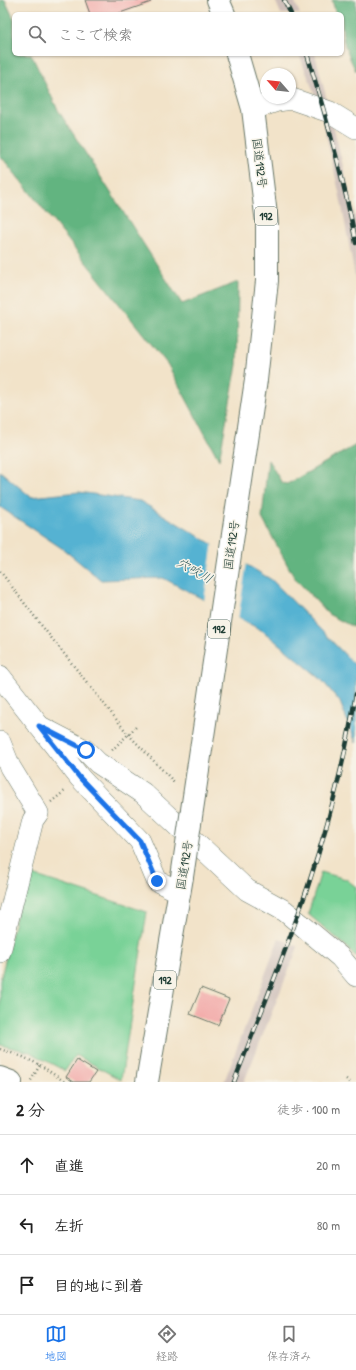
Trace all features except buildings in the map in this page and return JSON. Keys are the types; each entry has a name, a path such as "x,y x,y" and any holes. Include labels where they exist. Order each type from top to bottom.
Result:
{"highway":[{"path":"218,0 223,12"},
{"name":"国道192号","path":"147,1082 181,885 256,380 267,281 267,223 253,110 238,56"},
{"path":"0,1078 11,1082"}],"street":[{"path":"253,110 277,101 292,99 330,112 356,128"},
{"path":"0,676 80,778 140,841 157,881 181,885"},
{"path":"39,726 86,750 98,763 143,793 247,890 285,911 340,957 356,976"},
{"path":"0,742 10,767 38,813 33,820 0,952"}],"path":[{"path":"0,571 128,734 174,782"},
{"path":"111,751 136,727"},
{"path":"56,798 62,793"},
{"path":"0,1049 40,1065 65,1082"},
{"path":"30,1082 40,1065"},
{"path":"346,1079 350,1082"}],"shaded area":[{"path":"275,0 294,0 299,12 280,12"},
{"path":"300,56 316,56 330,112 356,221 356,282 340,196 320,108"},
{"path":"279,938 298,947 244,1082 224,1082"}],"green space":[{"path":"0,0 5,0 12,15 12,56 32,56 58,110 182,304 238,282 237,365 219,460 168,365 0,155"},
{"path":"332,0 356,0 356,71 344,44 344,12 335,12"},
{"path":"356,445 356,577 353,627 328,614 294,577 262,518 268,460 282,483 287,484"},
{"path":"321,872 346,879 356,887 356,957 346,946 308,914"},
{"path":"27,873 147,912 121,1080 76,1055 65,1071 30,1052 0,1045 0,981"}],"water":[{"name":"穴吹川","path":"0,471 31,497 79,492 140,501 272,580 356,666 356,743 340,702 321,679 263,631 163,578 101,580 63,549 0,507"}],"pier":[{"path":"213,542 247,562 238,620 204,601"}],"railway":[{"path":"284,0 290,12"},
{"path":"308,56 334,148 356,243"},
{"path":"234,1082 291,935 316,862 336,791 356,694"}],"route":[{"path":"86,750 39,726 80,778 140,841 157,881"}]}
